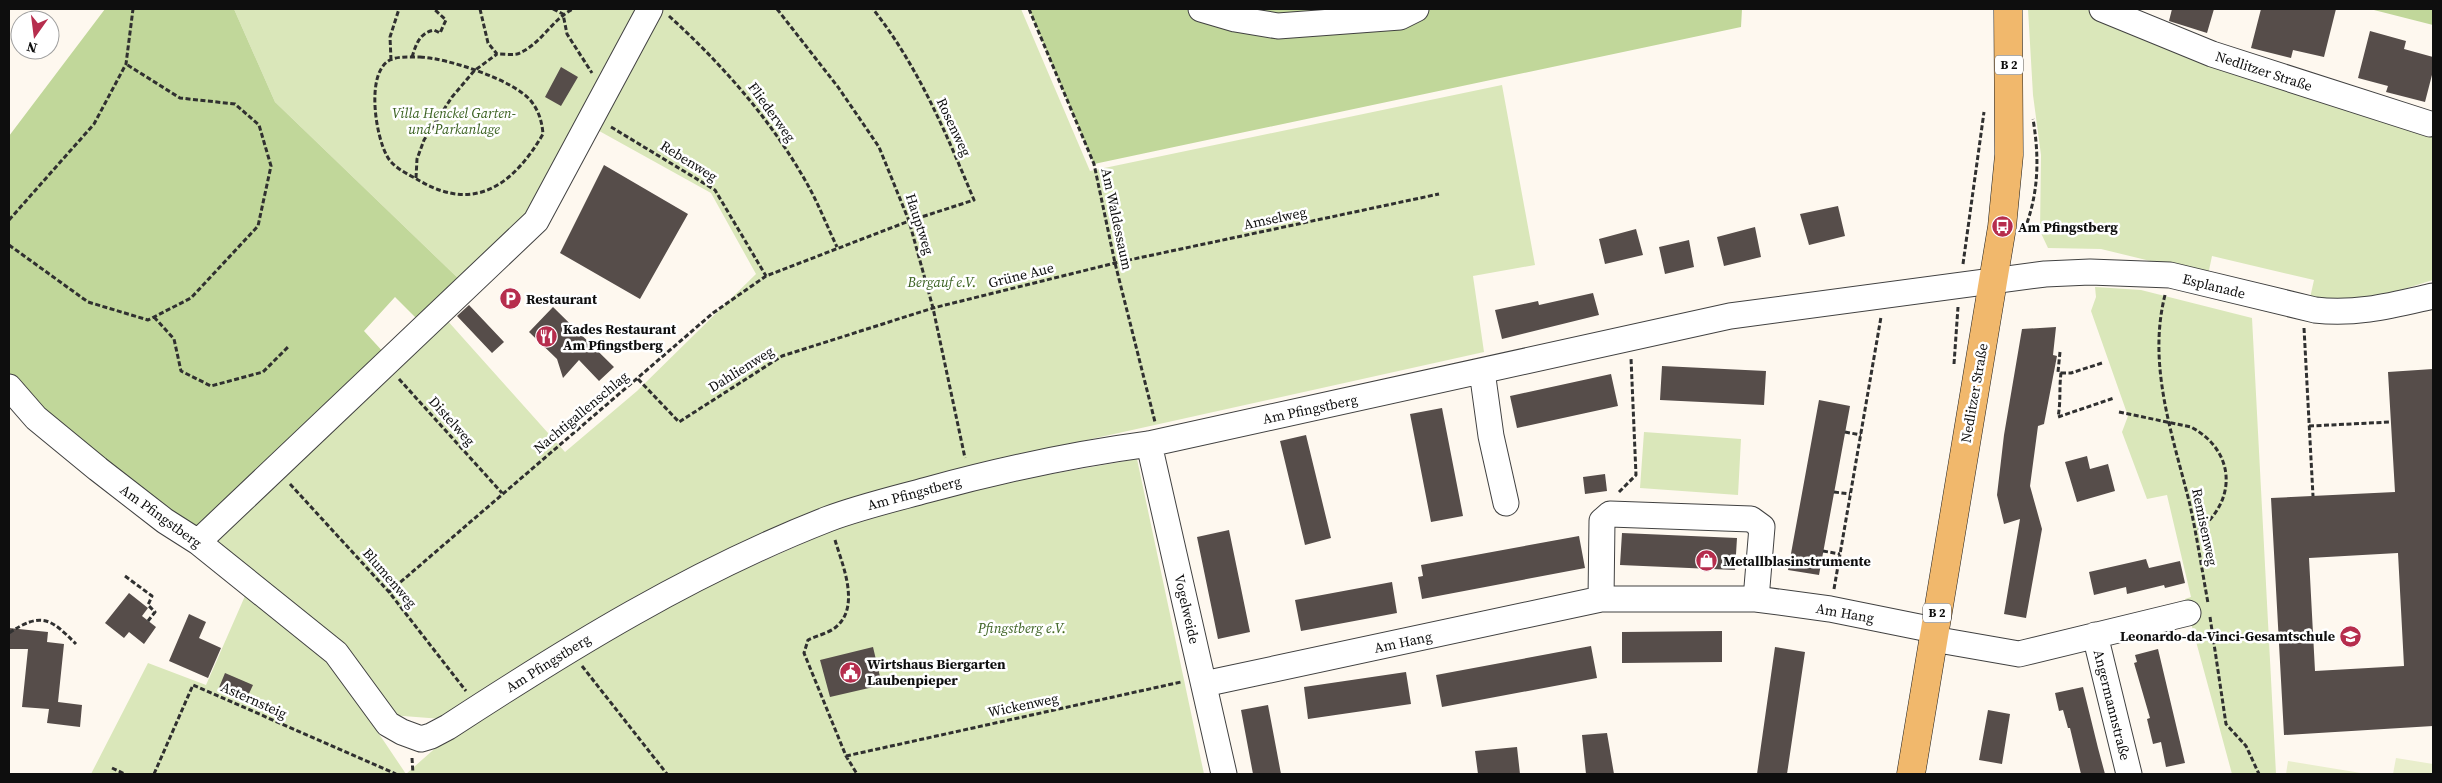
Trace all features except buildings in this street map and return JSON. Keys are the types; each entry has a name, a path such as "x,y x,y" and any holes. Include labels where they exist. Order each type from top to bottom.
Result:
{"main road":[{"name":"Nedlitzer Straße","path":"1911,774 2004,210 2009,155 2008,9"}],"street":[{"path":"1201,9 1235,19 1278,26 1400,17 1416,9"},
{"name":"Nedlitzer Straße","path":"2102,9 2212,54 2430,124"},
{"path":"198,542 536,221 591,115 659,12"},
{"name":"Esplanade","path":"1993,282 2045,274 2090,272 2170,275 2303,307 2333,312 2363,311 2433,296"},
{"name":"Am Pfingstberg","path":"9,387 36,418 51,431 165,522 198,542 336,653 388,724 402,732 421,738 431,736 569,650 671,591 830,519 862,507 970,478 1105,450 1154,443 1730,316 1993,282"},
{"path":"1482,371 1492,436 1506,503"},
{"name":"Vogelweide","path":"1154,443 1224,774"},
{"path":"1602,599 1602,521 1610,514 1751,519 1762,528 1756,599"},
{"name":"Am Hang","path":"1204,684 1602,599 1756,599 1830,609 1934,634"},
{"name":"Angermannstraße","path":"1934,634 2019,654 2188,613"},
{"name":"Angermannstraße","path":"2095,635 2129,774"}],"path":[{"path":"9,220 94,124 126,64 133,9"},
{"path":"391,60 390,38 399,9"},
{"path":"412,57 420,38 426,32 434,30 440,33 446,20 434,9"},
{"path":"480,9 488,43 497,54"},
{"path":"553,9 563,14"},
{"path":"416,178 417,159 424,140 452,97 474,71 497,54 516,54 534,43 563,14 573,9"},
{"name":"Hauptweg","path":"777,9 838,87 879,147 909,221 933,308 970,478"},
{"name":"Rosenweg","path":"873,9 895,37 938,114 974,200 909,221"},
{"name":"Am Waldessaum","path":"1029,9 1094,164 1154,443"},
{"name":"Fliederweg","path":"659,12 696,40 736,82 774,132 810,188 837,247"},
{"path":"563,14 567,34 595,78"},
{"path":"412,57 435,58 461,64 517,89 530,100 538,112 543,134 529,158 510,178 476,195 449,193 416,178 388,158 378,135 374,106 378,82 383,66 391,60 412,57"},
{"path":"9,245 88,302 148,320 191,298 258,226 271,166 259,125 235,104 180,98 126,64"},
{"path":"1960,286 1984,109"},
{"name":"Rebenweg","path":"591,115 715,190 766,276"},
{"name":"Amselweg","path":"1115,263 1439,194"},
{"name":"Nachtigallenschlag","path":"390,592 714,313 766,276 837,247 909,221"},
{"name":"Grüne Aue","path":"933,308 1115,263"},
{"name":"Remisenweg","path":"2170,275 2160,314 2158,356 2160,380 2196,532 2226,724 2246,746 2259,774"},
{"path":"1830,609 1885,295"},
{"path":"2303,307 2313,496"},
{"name":"Dahlienweg","path":"638,379 679,422 782,356 933,308"},
{"path":"154,317 174,340 182,371 211,386 263,372 288,347"},
{"path":"1630,338 1636,475"},
{"path":"2060,352 2058,372 2061,373 2058,417 2114,398"},
{"name":"Distelweg","path":"385,363 502,494"},
{"path":"2061,373 2071,373 2102,363"},
{"path":"2119,412 2170,424 2181,424 2200,432 2215,446 2224,465 2226,485 2220,508 2196,532"},
{"path":"2309,426 2391,422"},
{"path":"1845,432 1861,435"},
{"name":"Blumenweg","path":"276,469 390,592 478,707"},
{"path":"1834,492 1850,494"},
{"path":"830,519 848,586 848,598 844,614 836,627 808,640 804,646 804,653 846,756 857,774"},
{"path":"1823,551 1840,554"},
{"path":"125,576 152,596 148,605 156,612 148,621"},
{"path":"9,632 27,623 47,620 60,628 76,644"},
{"path":"569,650 667,774"},
{"name":"Wickenweg","path":"846,756 1174,683 1204,684"},
{"name":"Asternsteig","path":"154,774 193,686 396,774"},
{"path":"112,768 125,774"}],"green space":[{"path":"105,9 234,9 275,102 463,283 419,321 395,297 364,331 385,354 197,535 9,380 9,136"},
{"name":"Villa Henckel Garten- und Parkanlage","path":"234,9 644,9 526,222 463,283 275,102"},
{"name":"Bergauf e.V.","path":"656,9 1021,9 1090,171 1502,85 1535,265 1473,276 1484,352 979,464 826,510 442,719 390,715 206,540 446,319 565,452 637,391 756,274 711,193 592,127"},
{"path":"1029,9 1742,9 1741,27 1094,164"},
{"path":"2028,9 2102,9 2430,124 2433,110 2433,280 2365,301 2310,298 2314,280 2212,256 2208,275 2101,249 2048,248 2040,231 2041,155 2033,95"},
{"path":"2370,9 2433,9 2433,25"},
{"path":"2095,287 2141,290 2252,318 2276,774 2232,774 2185,599 2191,597 2167,495 2147,499 2122,432 2128,416 2091,311 2096,297"},
{"path":"1644,432 1741,439 1738,495 1640,488"},
{"name":"Pfingstberg e.V.","path":"1137,459 1204,774 406,774 440,744 673,601 831,531 972,488"},
{"path":"245,596 330,661 406,774 91,774 148,663 206,685"},
{"path":"2396,758 2433,764 2433,774 2393,774"},
{"path":"2288,761 2367,774 2286,774"}],"place":[{"name":"Am Pfingstberg","path":"2002,227"},
{"name":"Restaurant","path":"510,299"},
{"name":"Kades Restaurant Am Pfingstberg","path":"547,337"},
{"name":"Metallblasinstrumente","path":"1707,561"},
{"name":"Leonardo-da-Vinci-Gesamtschule","path":"2351,636"},
{"name":"Wirtshaus Biergarten Laubenpieper","path":"851,672"}]}
